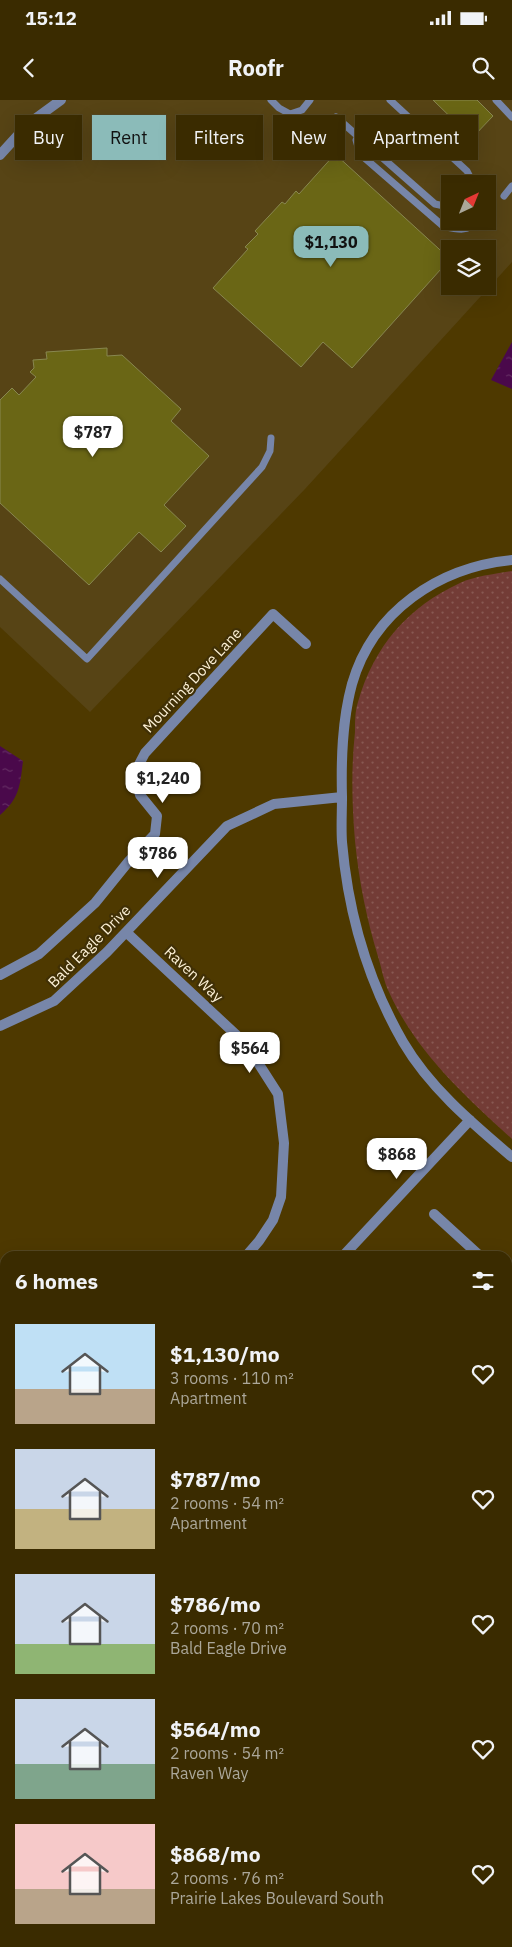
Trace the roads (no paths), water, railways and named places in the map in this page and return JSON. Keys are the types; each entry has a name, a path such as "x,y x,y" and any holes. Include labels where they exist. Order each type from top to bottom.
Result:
{"street":[{"path":"0,154 28,124 61,100"},
{"path":"512,560 470,568 444,578 400,607 375,637 356,672 348,703 342,751 342,840 349,890 363,951 376,989 404,1044 420,1067 470,1120 512,1157"},
{"name":"Mourning Dove Lane","path":"0,975 39,954 95,903 129,861 155,834 157,816 140,795 134,774 145,753 260,628 273,614 306,644"},
{"name":"Bald Eagle Drive","path":"0,1026 54,1001 107,952 227,826 274,804 342,798"},
{"name":"Raven Way","path":"126,932 246,1044 278,1094 284,1143 281,1197 273,1220 250,1251"},
{"path":"348,1251 470,1120"},
{"path":"434,1214 475,1251"}],"lane":[{"path":"271,100 279,108 290,114 302,110 310,100"},
{"path":"390,100 469,175"},
{"path":"496,100 512,118"},
{"path":"345,125 355,133"},
{"path":"367,160 441,224"},
{"path":"385,160 435,204 441,205"},
{"path":"504,196 512,186"},
{"path":"0,579 87,659 262,467 270,451 271,438"}],"water":[{"path":"512,342 512,389 491,380"},
{"path":"0,746 23,761 18,791 12,803 0,815"}]}
